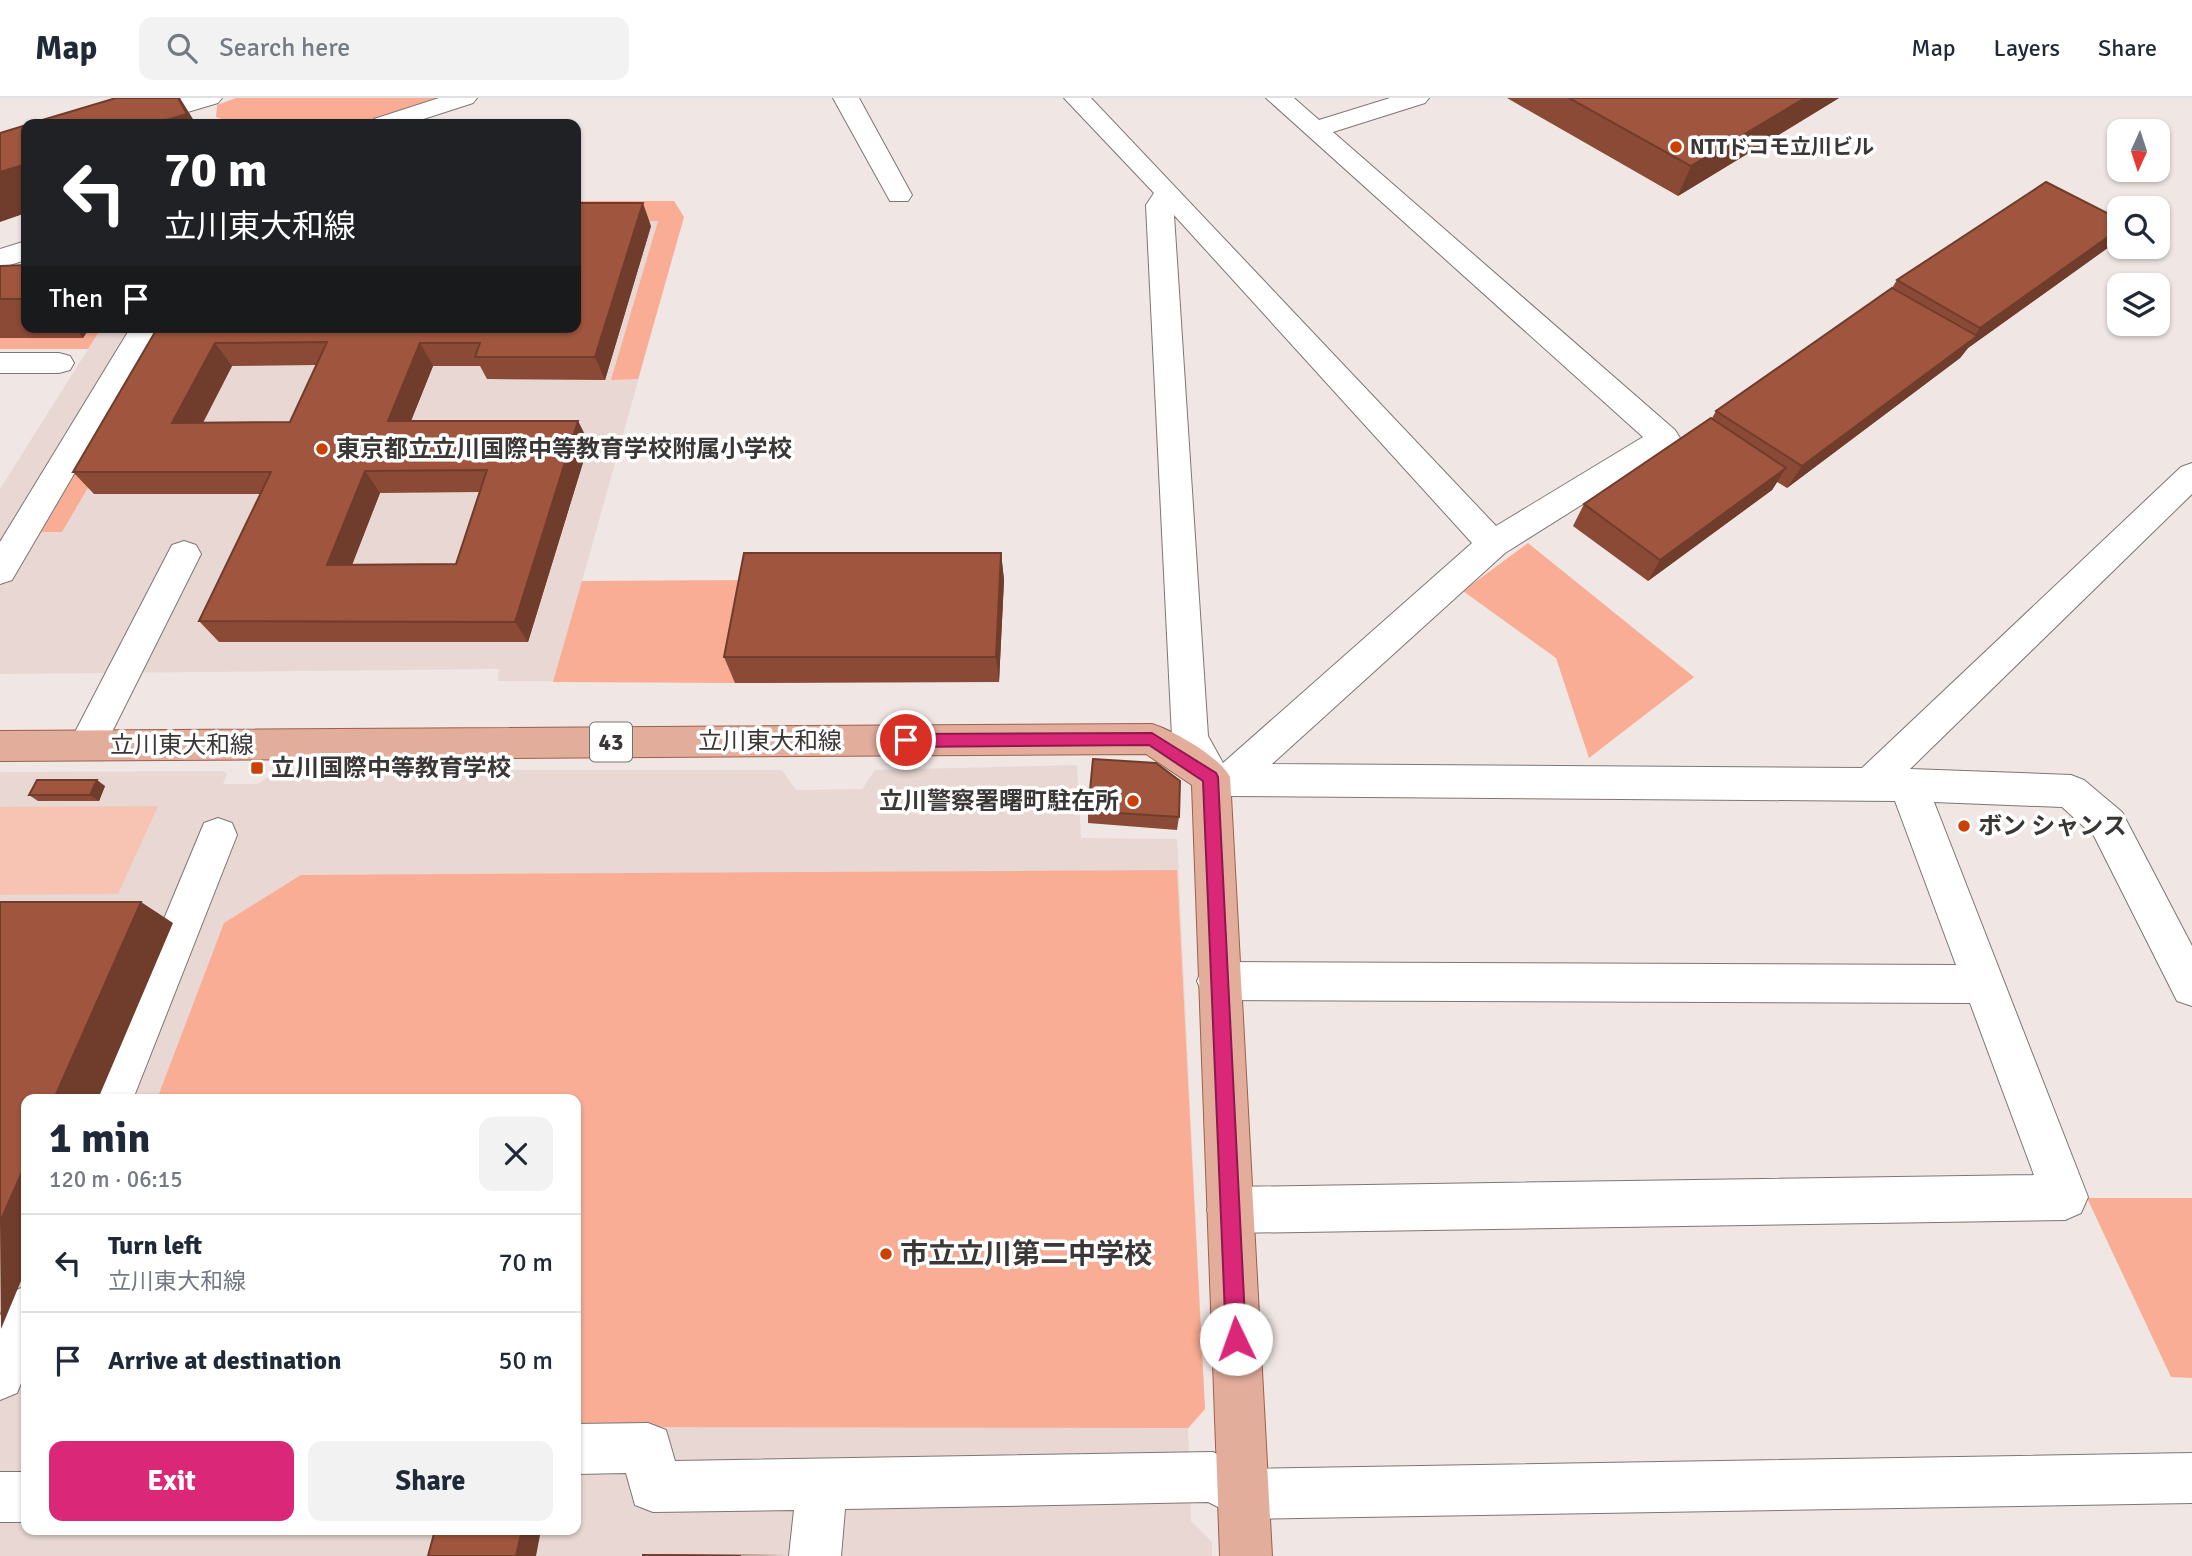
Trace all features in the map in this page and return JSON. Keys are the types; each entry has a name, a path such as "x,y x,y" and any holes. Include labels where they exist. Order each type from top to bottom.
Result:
{"main road":[{"name":"立川東大和線","path":"0,746 1152,739 1220,779"},
{"path":"1220,779 1218,981 1246,1556"}],"street":[{"path":"137,119 209,98"},
{"path":"399,119 464,98"},
{"path":"846,98 899,195"},
{"path":"1077,98 1168,192 1493,544"},
{"path":"1220,779 1493,544 1664,438 1279,98"},
{"path":"1314,130 1416,98"},
{"path":"1168,192 1160,205 1189,737 1220,779"},
{"path":"0,259 21,252"},
{"path":"0,571 142,333"},
{"path":"0,363 59,363"},
{"path":"1889,785 2192,475"},
{"path":"87,745 184,554"},
{"path":"1220,779 1889,785 2071,791 2108,824 2192,988"},
{"path":"1230,1210 2065,1197 1982,984 1889,785"},
{"path":"113,1094 218,835"},
{"path":"1218,981 1982,984"},
{"path":"0,1376 21,1323"},
{"path":"581,1449 648,1448 653,1487 1213,1477 1242,1494 2192,1478"},
{"path":"815,1556 822,1484"},
{"path":"0,1497 21,1497"}],"shaded area":[{"path":"236,98 439,98 379,119 222,119 216,117 217,105"},
{"name":"東京都立立川国際中等教育学校附属小学校","path":"581,201 674,201 684,217 582,581 1004,580 999,682 498,681 499,669 0,674 0,489 98,333 581,333"},
{"path":"581,201 674,201 684,217 638,379 611,380 658,221 581,222"},
{"path":"21,267 21,333 98,333 88,349 0,349 0,274"},
{"path":"154,333 178,333 62,532 35,532"},
{"path":"1528,543 1694,677 1589,758 1556,658 1463,591"},
{"path":"754,580 735,683 553,682 582,581"},
{"name":"市立立川第二中学校","path":"1077,765 1081,838 1177,839 1205,1409 1188,1429 1191,1521 1212,1542 1212,1556 0,1556 0,772 223,771 227,774 223,784 258,784 278,770 782,770 796,790 862,789 875,770"},
{"path":"158,806 118,894 0,895 0,807"},
{"name":"市立立川第二中学校","path":"1177,870 1205,1409 1188,1428 581,1427 581,1094 159,1094 224,923 301,875"},
{"path":"2087,1198 2192,1198 2192,1378 2171,1377"}],"building":[{"path":"116,98 178,98 187,114 170,119 46,119"},
{"path":"1569,98 1805,98 1691,166"},
{"path":"21,127 21,166 0,172 0,133"},
{"path":"2046,182 2107,213 2107,238 1980,328 1897,280"},
{"path":"581,203 643,203 595,357 475,357 480,343 420,343 388,421 578,421 515,622 199,621 271,472 73,472 154,333 581,333","holes":["327,342 290,422 172,423 215,343","487,470 456,564 327,565 365,471"]},
{"path":"21,265 21,299 0,299 0,266"},
{"path":"1892,288 1977,336 1802,466 1716,411"},
{"path":"1711,418 1786,468 1660,560 1584,504"},
{"path":"744,553 1001,553 996,657 724,657"},
{"path":"1093,759 1156,763 1180,781 1179,817 1088,811"},
{"path":"37,780 97,780 90,795 29,795"},
{"path":"0,902 141,902 56,1094 21,1094 21,1174 0,1222"},
{"path":"434,1535 521,1535 516,1556 428,1556"},
{"path":"643,1555 741,1556 643,1556"}],"place":[{"name":"NTTドコモ立川ビル","path":"1676,147"},
{"name":"東京都立立川国際中等教育学校附属小学校","path":"322,449"},
{"name":"立川国際中等教育学校","path":"257,768"},
{"name":"立川警察署曙町駐在所","path":"1133,801"},
{"name":"ボン シャンス","path":"1964,826"},
{"name":"市立立川第二中学校","path":"886,1254"}],"route":[{"path":"906,740 1152,739 1211,777 1236,1339"}]}
